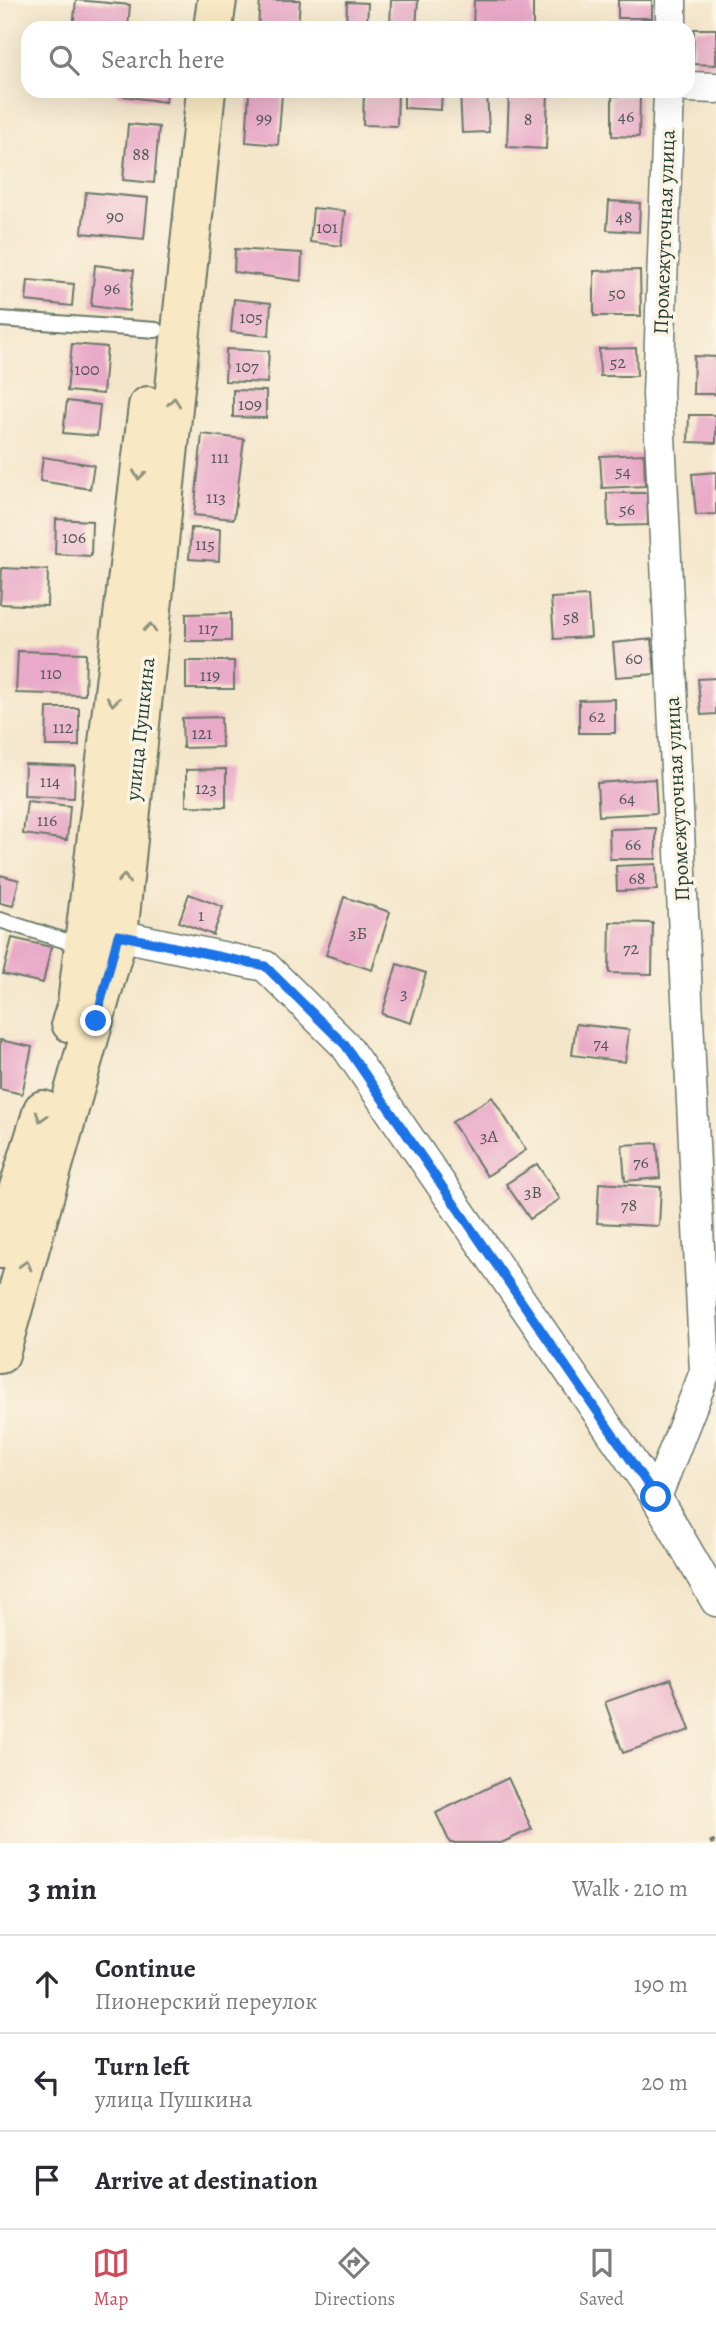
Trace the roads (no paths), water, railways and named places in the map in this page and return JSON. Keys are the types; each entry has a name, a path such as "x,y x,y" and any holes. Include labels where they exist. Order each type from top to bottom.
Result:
{"street":[{"path":"196,21 198,0"},
{"path":"214,21 217,0"},
{"path":"671,0 671,21"},
{"path":"695,87 716,88"},
{"name":"улица Пушкина","path":"0,1249 77,1004 101,941 156,330 186,98"},
{"name":"улица Пушкина","path":"0,1354 101,941 205,98"},
{"name":"Промежуточная улица","path":"656,1497 705,1372 658,394 669,98"},
{"path":"101,941 265,966 345,1045 656,1497 716,1601"}],"lane":[{"path":"0,319 156,330"},
{"path":"0,920 101,941"}]}
